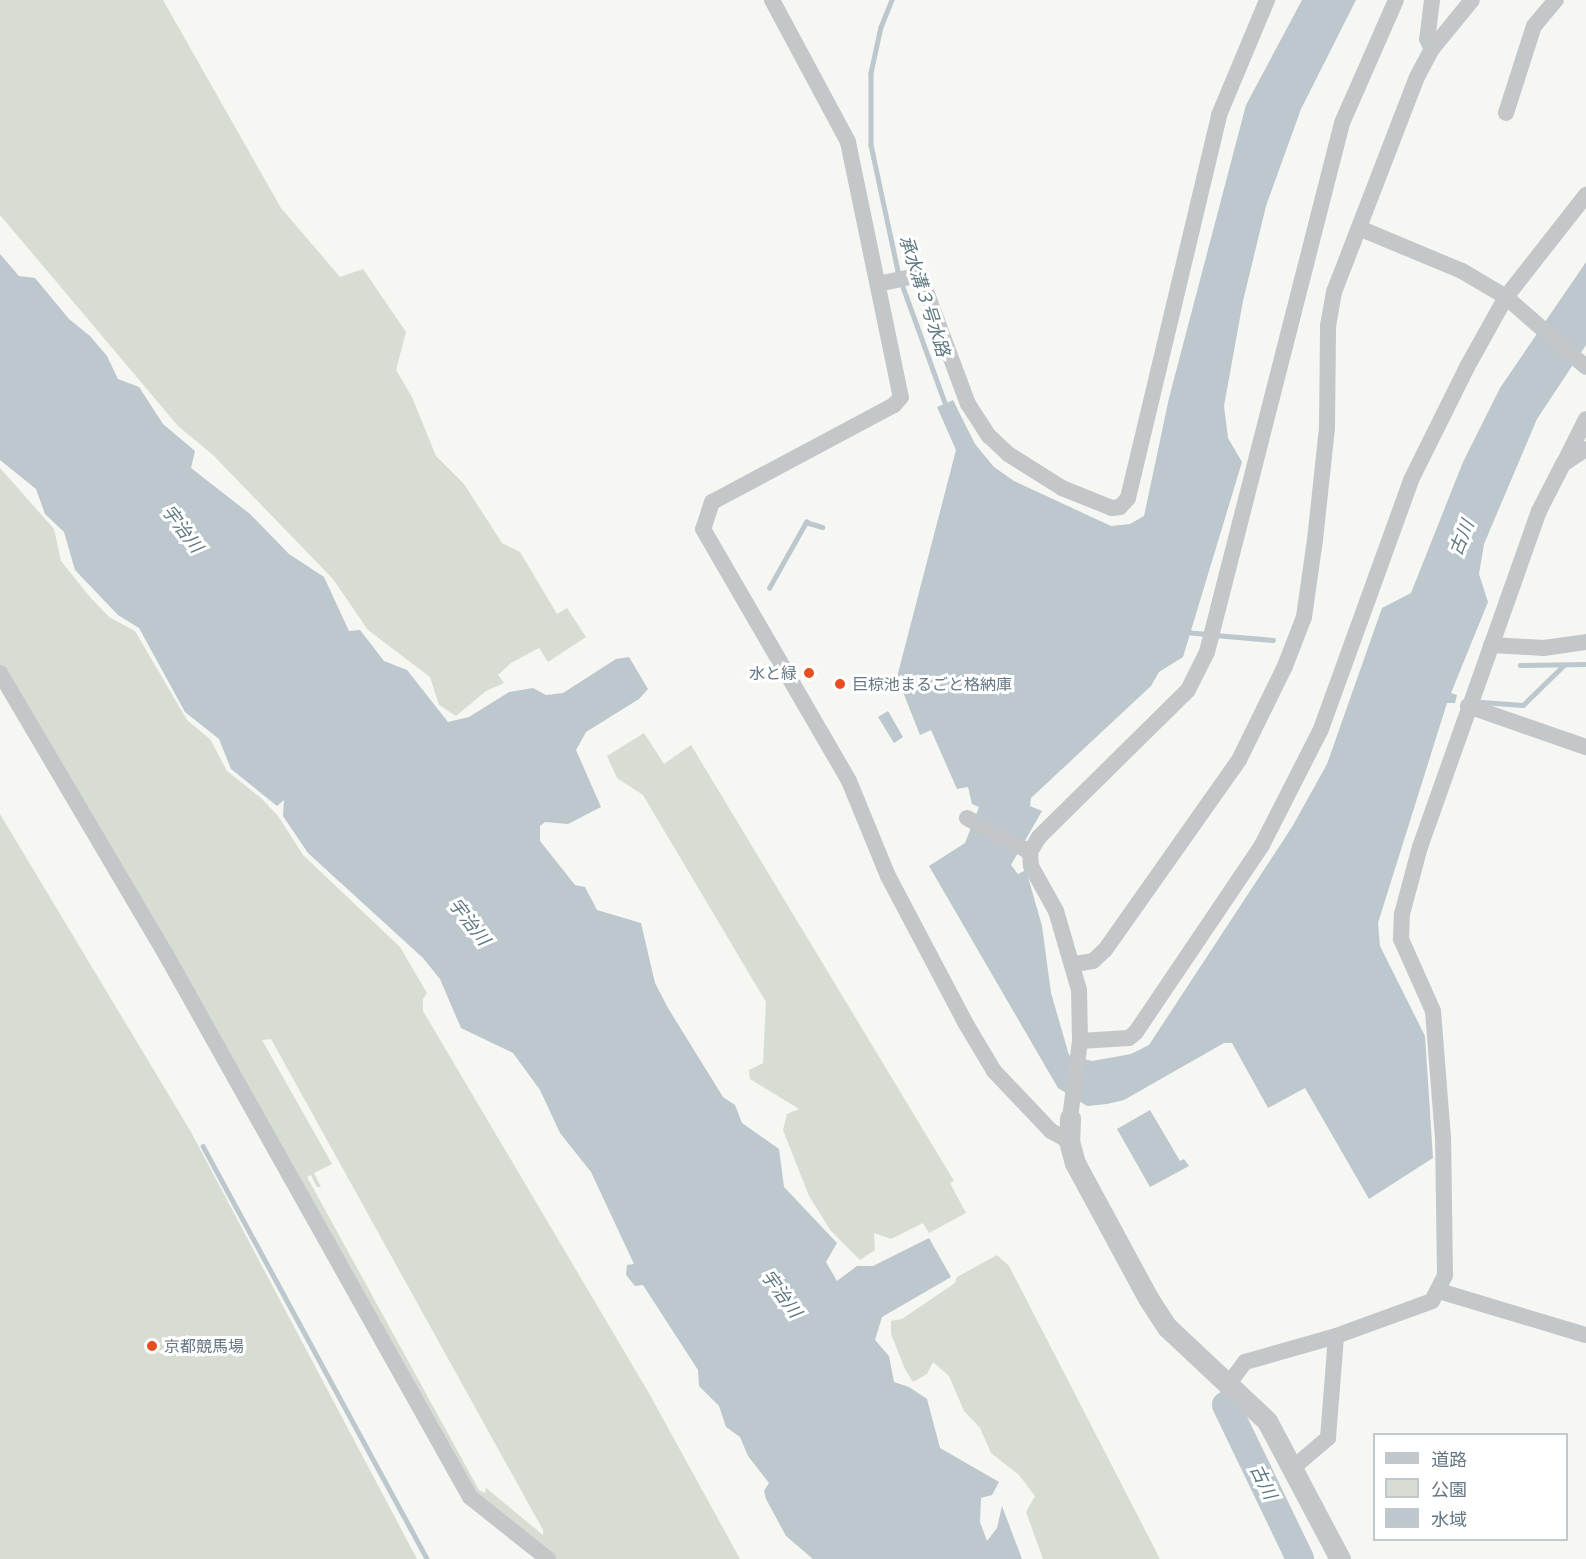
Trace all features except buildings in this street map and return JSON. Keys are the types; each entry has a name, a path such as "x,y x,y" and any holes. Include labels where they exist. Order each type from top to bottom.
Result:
{"street":[{"path":"772,0 845,133 882,282 902,397 894,405 712,502 703,529 849,782 888,876 966,1024 994,1071 1051,1131 1069,1141"},
{"path":"882,282 920,275 968,404 989,436 1014,459 1053,483 1112,508 1120,507 1128,498 1219,115 1267,0"},
{"path":"1340,1559 1294,1467 1267,1421 1230,1382 1167,1327 1075,1163 1069,1141 1079,1048 1079,990 1074,964 1056,911 1031,866 1030,852 1039,837 1188,690 1207,652 1342,123 1396,0"},
{"path":"1432,0 1427,39 1432,49"},
{"path":"1074,964 1093,961 1105,950 1239,760 1264,715 1298,633 1315,540 1327,428 1328,326 1334,292 1432,49 1472,0"},
{"path":"1506,113 1534,26 1556,0"},
{"path":"1079,1048 1129,1038 1136,1032 1262,846 1322,729 1411,480 1511,301 1586,195"},
{"path":"1359,228 1435,258 1511,301 1586,367"},
{"path":"1230,1382 1245,1362 1336,1336 1432,1301 1445,1275 1443,1149 1433,1011 1410,964 1401,939 1402,922 1420,847 1468,706 1539,511 1586,419"},
{"path":"1563,464 1586,448"},
{"path":"1491,645 1544,648 1586,642"},
{"path":"0,673 165,953 470,1497 548,1559"},
{"path":"1468,706 1586,747"},
{"path":"967,818 1030,852"},
{"path":"1439,1291 1586,1335"},
{"path":"1294,1467 1328,1438 1336,1336"}],"green space":[{"path":"0,0 163,0 281,208 340,277 363,269 406,332 396,370 412,397 436,456 464,484 502,543 520,552 557,614 567,608 586,637 548,662 539,648 511,663 498,675 504,683 486,691 456,716 439,705 430,677 368,630 333,579 213,455 178,426 0,215"},
{"path":"0,468 54,529 61,561 90,597 109,617 135,631 187,720 210,739 227,771 261,798 278,816 303,855 400,947 427,993 423,999 423,1011 650,1395 740,1559 548,1559 470,1497 0,673","holes":["271,1039 543,1530 543,1535 486,1488 485,1493 479,1490 307,1177 311,1175 317,1187 321,1187 314,1173 332,1164 262,1040"]},
{"path":"644,733 664,764 691,745 954,1181 950,1183 966,1213 929,1233 923,1223 891,1239 874,1233 875,1250 860,1260 831,1231 809,1196 783,1130 787,1114 799,1109 750,1079 749,1070 763,1063 766,1002 643,795 617,778 607,756"},
{"name":"京都競馬場","path":"0,814 191,1132 417,1559 0,1559"},
{"path":"997,1255 1009,1266 1160,1559 1043,1559 1026,1512 1035,1496 1019,1475 991,1453 980,1428 964,1411 949,1376 933,1362 927,1374 913,1382 905,1369 891,1334 891,1321 902,1319 955,1283 957,1277"}],"water":[{"path":"1302,0 1356,0 1301,109 1266,206 1243,301 1224,406 1228,438 1242,462 1183,657 1159,672 1151,686 1031,798 1030,806 1042,811 1011,865 1018,874 1026,870 1042,926 1051,993 1069,1055 1092,1061 1131,1054 1149,1045 1292,827 1327,764 1382,608 1411,593 1463,462 1500,388 1586,262 1586,345 1537,419 1484,544 1479,574 1488,602 1451,693 1457,695 1455,703 1447,703 1378,923 1380,946 1425,1036 1433,1158 1369,1199 1305,1088 1268,1108 1232,1043 1224,1043 1124,1100 1087,1106 1058,1088 929,866 965,843 979,807 972,804 968,787 957,789 931,730 920,735 897,677 956,450 937,407 953,400 975,444 994,467 1014,481 1111,526 1130,524 1144,516 1169,398 1246,105"},
{"name":"宇治川","path":"0,254 19,276 35,278 69,319 90,336 107,356 118,379 139,387 163,424 195,451 191,468 250,514 289,554 324,577 349,631 360,630 384,661 407,670 448,722 469,717 509,692 533,688 546,695 563,693 616,659 629,657 648,689 639,699 586,732 576,750 601,807 568,824 545,822 540,826 540,841 575,885 585,887 597,910 641,923 655,983 668,1008 723,1097 735,1105 742,1123 779,1149 784,1187 837,1243 826,1262 837,1281 857,1266 873,1266 929,1238 951,1277 882,1317 875,1340 889,1356 894,1382 909,1387 927,1399 940,1448 999,1482 992,1495 981,1498 980,1522 987,1541 997,1528 1002,1506 1022,1559 813,1559 786,1536 766,1499 764,1491 769,1483 748,1456 740,1437 726,1427 719,1406 699,1386 698,1370 643,1285 635,1286 626,1275 627,1265 634,1264 591,1172 560,1133 540,1090 513,1053 461,1028 440,979 423,958 308,853 283,816 284,800 277,806 231,769 219,739 185,712 139,628 118,615 75,570 64,532 45,514 36,489 0,460"},
{"path":"888,711 903,737 894,743 878,717"},
{"path":"1150,1110 1180,1161 1184,1159 1189,1166 1150,1187 1117,1129"}],"waterway":[{"name":"承水溝３号水路","path":"892,0 881,27 871,73 871,145 899,276"},
{"name":"承水溝３号水路","path":"902,284 947,408"},
{"path":"769,588 806,522 822,527"},
{"path":"1185,632 1207,634"},
{"path":"1215,635 1273,640"},
{"path":"1520,665 1586,664"},
{"path":"1481,702 1523,705 1564,665"},
{"path":"203,1146 427,1559"},
{"name":"古川","path":"1226,1405 1300,1559"}],"place":[{"name":"水と緑","path":"809,673"},
{"name":"巨椋池まるごと格納庫","path":"840,684"},
{"name":"京都競馬場","path":"152,1346"}]}
